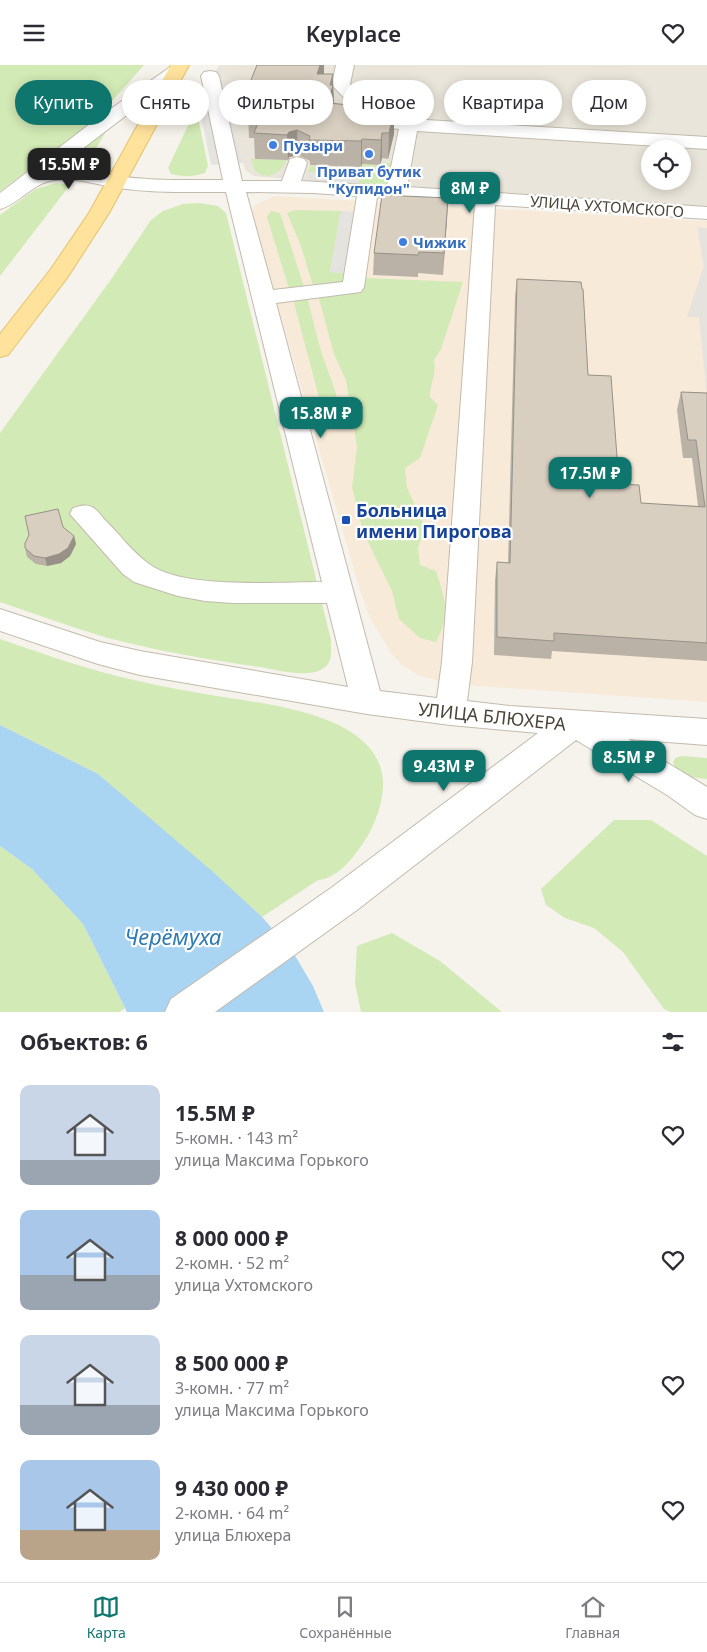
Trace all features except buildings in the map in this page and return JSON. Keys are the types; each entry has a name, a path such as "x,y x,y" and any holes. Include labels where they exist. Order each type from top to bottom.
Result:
{"main road":[{"path":"0,350 74,250 117,182 179,67"}],"street":[{"path":"343,87 341,85 345,65"},
{"path":"0,203 101,124 179,67"},
{"path":"210,76 231,175 367,702"},
{"path":"396,192 409,125 707,143"},
{"path":"290,186 297,163"},
{"name":"УЛИЦА УХТОМСКОГО","path":"18,190 36,179 56,174 85,174 117,182 162,186 231,175 290,186 707,213"},
{"path":"264,298 353,287 368,190"},
{"path":"450,713 457,662 485,198"},
{"path":"83,514 111,541 133,567 144,575 178,586 205,591 233,593 339,592"},
{"name":"УЛИЦА БЛЮХЕРА","path":"0,620 98,653 140,663 367,702 450,713 574,724 707,732"},
{"path":"184,1012 344,899 574,724 678,785 707,805"}],"shaded area":[{"path":"219,65 707,65 707,207 358,184 359,175 355,174 308,172 306,181 254,176 246,171 234,125 333,125 333,80 223,80"},
{"path":"219,65 223,80 219,80 219,125 234,125 243,163 211,165 203,125 209,125 209,86"},
{"path":"308,172 355,174 359,175 358,184 306,181"},
{"path":"274,196 707,221 707,702 464,685 418,675 402,665 391,653 370,618 359,587 251,213 255,205"},
{"path":"341,211 364,213 355,274 330,272"},
{"path":"697,227 707,228 707,395 699,317 687,317 704,266"}],"green space":[{"path":"0,65 144,65 131,80 122,80 122,90 112,101 112,80 15,80 15,125 90,125 0,191"},
{"path":"188,125 200,125 208,166 205,173 184,176 171,174 168,168"},
{"path":"108,128 85,167 59,166"},
{"path":"251,158 287,160 281,169 269,176 255,171"},
{"path":"381,162 398,164 389,183 382,185 358,184 362,164 381,165"},
{"path":"310,166 351,168 350,174 308,172"},
{"path":"56,183 70,185 0,276 0,215 36,189"},
{"path":"200,203 218,206 226,213 331,640 329,663 324,668 310,673 284,672 146,647 94,634 0,602 0,433 112,278 151,220 163,211 183,204"},
{"path":"295,210 341,211 330,272 350,273 348,285 314,289 301,246 287,213"},
{"path":"271,211 280,213 305,290 290,292 267,217"},
{"path":"363,278 463,282 441,349 434,360 435,370 430,397 438,405 420,458 405,468 407,488 425,527 418,548 420,565 436,571 444,598 444,623 436,642 420,638 399,619 392,591 363,532 352,487 357,447 346,380 334,354 318,295"},
{"path":"307,297 320,347 335,390 339,408 337,426 331,427 326,424 293,299"},
{"path":"0,639 117,676 296,710 322,718 347,729 366,744 379,763 383,787 376,819 363,843 347,864 333,875 326,879 318,880 262,917 98,774 0,725"},
{"path":"682,756 707,758 707,779 692,777 679,771 673,763 675,758"},
{"path":"614,820 651,820 707,856 707,1012 670,1012 664,1009 623,952 594,928 565,918 546,905 541,889"},
{"path":"0,846 32,869 83,924 125,1008 119,1012 0,1012"},
{"path":"392,933 440,961 502,1012 361,1012 355,983 357,946"}],"water":[{"name":"Черёмуха","path":"0,725 98,774 212,871 262,917 294,954 313,986 324,1012 127,1012 83,924 32,869 0,846"}],"place":[{"name":"Пузыри","path":"273,145"},
{"name":"Приват бутик \"Купидон\"","path":"369,154"},
{"name":"Чижик","path":"403,242"},
{"name":"Больница имени Пирогова","path":"346,520"}]}
